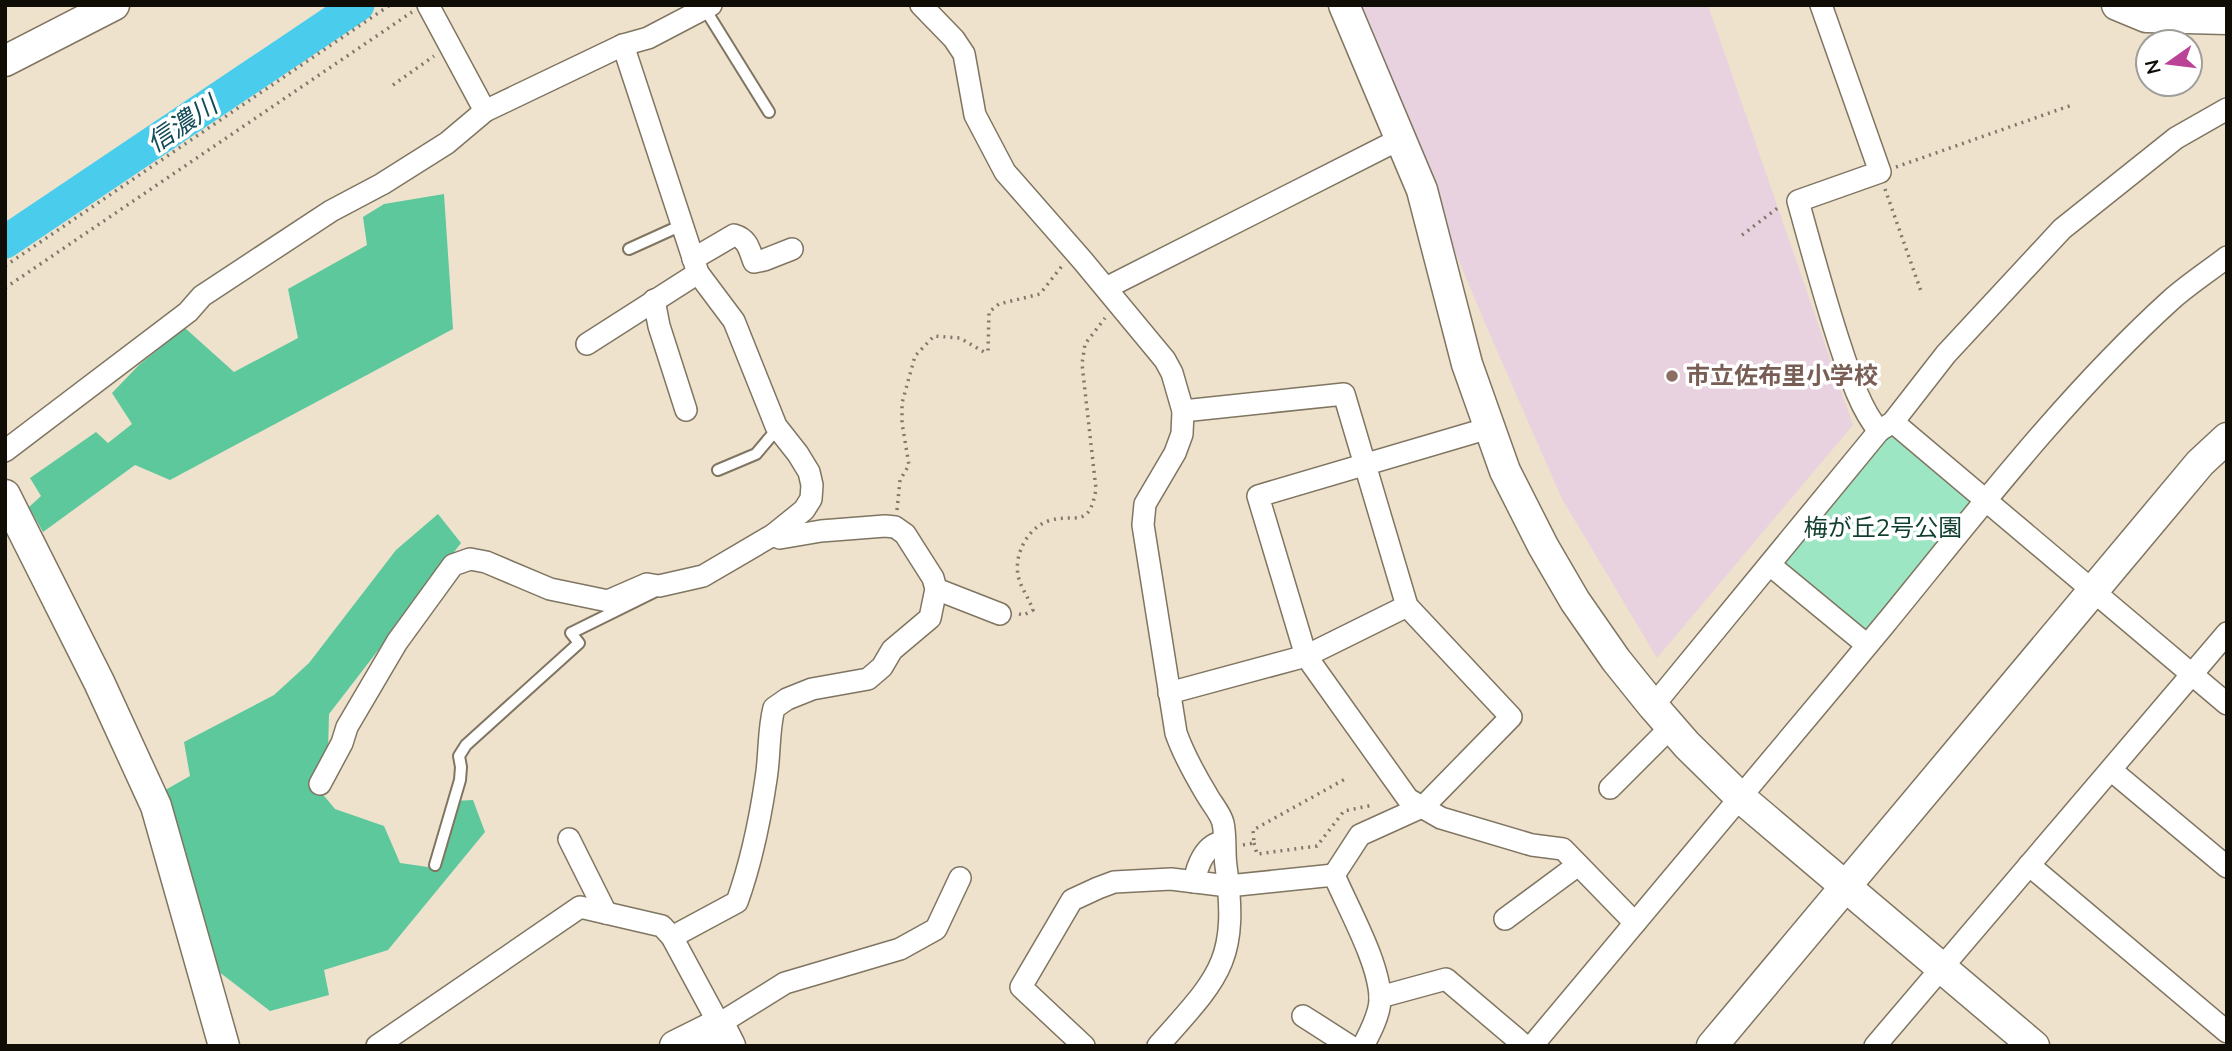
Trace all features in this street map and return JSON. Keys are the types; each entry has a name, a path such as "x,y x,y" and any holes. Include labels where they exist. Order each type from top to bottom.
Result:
{"street":[{"path":"5,61 114,5"},
{"path":"428,5 485,111"},
{"path":"921,5 954,39 964,54 975,115 1005,172 1165,360 1172,373 1183,411 1182,434 1175,453 1145,504 1143,525 1176,733 1185,758 1223,822 1231,911 1223,961 1209,987 1158,1046"},
{"path":"1343,5 1422,190 1466,364 1505,471 1569,590 1616,660 1662,717 1741,798 2034,1046"},
{"path":"1821,5 1880,172 1798,201 1847,368 1869,419 1886,426 1986,501 2227,704"},
{"path":"2117,5 2146,17 2227,19"},
{"path":"5,451 188,312 202,296 331,211 382,184 447,143 485,111 623,45 648,38 708,7"},
{"path":"320,784 348,727 397,642 453,565 470,559 486,562 550,590 608,601 647,584 659,586 703,576 773,535 804,510 811,499 809,472 778,429 734,321 696,266 623,45"},
{"path":"1610,788 1770,565 1946,354 2062,229 2176,138 2227,109"},
{"path":"1112,296 1402,138"},
{"path":"587,344 654,300 734,235 747,242 754,262 792,249"},
{"path":"1532,1046 1986,501 2104,365 2174,298 2227,257"},
{"path":"654,300 659,326 686,410"},
{"path":"1183,411 1344,394 1407,606 1511,717 1420,808 1360,835 1334,875"},
{"path":"1489,428 1258,496 1306,656 1408,799 1441,818 1532,845 1563,849 1635,923"},
{"path":"1712,1046 2200,463 2227,438"},
{"path":"5,495 93,671 156,806 224,1046"},
{"path":"672,937 737,902 745,880 766,779 774,708 787,699 812,690 868,679 882,667 892,650 930,618 936,589 933,578 905,534 895,527 821,531 780,538 773,535"},
{"path":"1770,565 1867,645"},
{"path":"936,589 1000,614"},
{"path":"1169,693 1306,656 1407,606"},
{"path":"1879,1045 1941,968 2227,634"},
{"path":"2111,770 2227,867"},
{"path":"569,839 606,913"},
{"path":"1194,882 1199,863 1208,850 1217,843 1223,845"},
{"path":"1505,919 1578,865"},
{"path":"2029,865 2227,1032"},
{"path":"1084,1046 1021,987 1072,900 1115,882 1171,879 1228,886 1334,875"},
{"path":"1334,875 1374,967 1380,997 1363,1046"},
{"path":"676,1046 724,1035 785,983 900,949 936,929 960,878"},
{"path":"377,1046 580,906 662,926 672,937 724,1035"},
{"path":"1380,997 1446,979 1525,1046"},
{"path":"1303,1016 1350,1046"}],"lane":[{"path":"708,7 769,112"},
{"path":"629,249 682,225"},
{"path":"718,470 757,454 778,429"},
{"path":"435,865 460,780 459,756 466,745 579,643 571,633 654,592 659,586"}],"path":[{"path":"5,266 390,5"},
{"path":"5,288 422,5"},
{"path":"393,85 449,45"},
{"path":"1922,294 1880,172 2072,105"},
{"path":"1742,235 1783,204 1798,201"},
{"path":"895,527 900,480 909,465 902,423 902,403 915,356 934,336 960,338 984,352 988,351 989,312 999,304 1041,294 1050,285 1072,249"},
{"path":"1000,614 1024,615 1033,610 1018,578 1016,565 1018,553 1036,528 1048,521 1084,516 1094,499 1096,489 1082,363 1084,344 1112,296"},
{"path":"1347,778 1252,830 1257,854 1317,846 1343,811 1373,805"},
{"path":"1223,845 1254,843"}],"shaded area":[{"name":"市立佐布里小学校","path":"1352,5 1708,5 1853,425 1657,658 1562,499 1487,328"}],"green space":[{"path":"444,194 453,329 170,480 135,465 43,532 29,507 41,496 30,478 96,432 108,443 132,424 112,393 140,364 185,328 234,372 298,338 288,289 367,245 363,217 384,204"},
{"name":"梅が丘2号公園","path":"1899,436 1971,498 1972,508 1868,630 1860,631 1785,569 1784,562 1889,437"},
{"path":"438,514 461,543 329,714 328,752 315,785 335,809 384,826 400,863 435,868 454,801 473,800 485,832 388,950 324,970 329,995 270,1011 210,965 160,793 190,776 184,742 274,695 309,663 396,550"}],"waterway":[{"name":"信濃川","path":"5,242 358,5"}],"place":[{"name":"市立佐布里小学校","path":"1672,376"}]}
